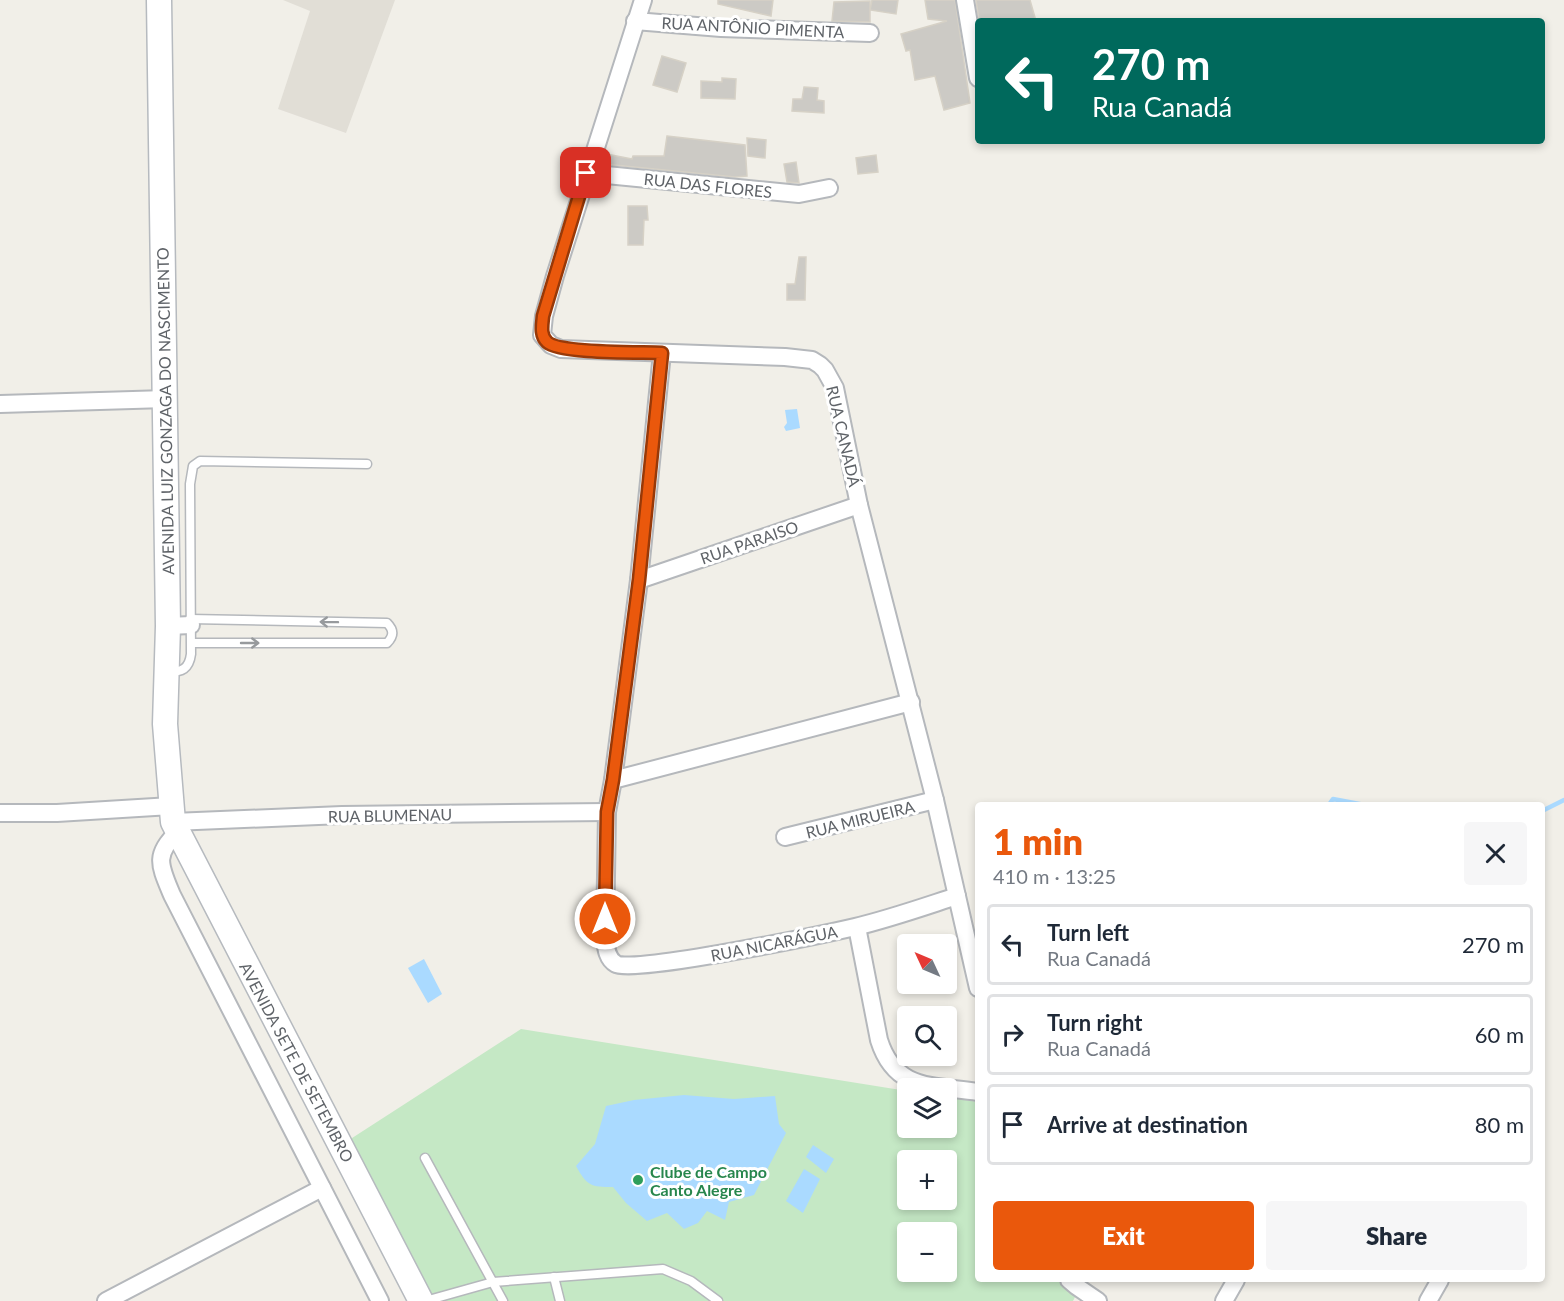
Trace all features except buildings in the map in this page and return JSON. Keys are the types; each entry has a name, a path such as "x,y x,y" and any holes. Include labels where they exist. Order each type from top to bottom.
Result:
{"main road":[{"name":"AVENIDA LUIZ GONZAGA DO NASCIMENTO","path":"159,0 166,399 183,623 166,672 165,724 174,820"},
{"name":"AVENIDA SETE DE SETEMBRO","path":"174,820 423,1301"}],"street":[{"name":"RUA CANADÁ","path":"643,0 586,173 543,316 542,335 546,341 561,349 798,358 812,360 825,370 835,388 859,505 911,702 975,975"},
{"path":"965,0 975,60"},
{"name":"RUA ANTÔNIO PIMENTA","path":"635,21 721,28 870,33"},
{"name":"RUA DAS FLORES","path":"586,173 799,194 829,188"},
{"path":"607,812 639,580 662,353"},
{"path":"0,404 166,399"},
{"name":"RUA PARAISO","path":"639,580 859,505"},
{"path":"613,780 911,702"},
{"name":"RUA MIRUEIRA","path":"785,837 935,800"},
{"name":"RUA BLUMENAU","path":"0,813 57,813 174,820 342,815 607,812"},
{"name":"RUA NICARÁGUA","path":"607,812 605,939 607,951 616,964 625,967 642,966 857,927 957,896"},
{"path":"174,820 162,851 161,870 380,1301"},
{"path":"857,927 879,1040 891,1066 899,1075 916,1083 975,1092"},
{"path":"106,1301 322,1188"},
{"path":"1224,1301 1235,1282"},
{"path":"1428,1301 1439,1282"}],"lane":[{"name":"AVENIDA LUIZ GONZAGA DO NASCIMENTO","path":"183,623 190,484 192,470 200,461 367,464"},
{"path":"166,672 179,672 186,669 190,662 192,643 183,623 387,623 393,633 387,642 192,643"},
{"path":"425,1158 503,1301"},
{"path":"423,1301 493,1282 663,1269 691,1281 718,1301"},
{"path":"554,1277 560,1301"}],"shaded area":[{"path":"283,0 395,0 346,133 278,109 310,11"}],"green space":[{"name":"Clube de Campo Canto Alegre","path":"521,1029 897,1089 897,1138 957,1138 957,1099 975,1102 975,1282 1061,1282 1076,1295 1073,1301 430,1301 349,1140"}],"water":[{"path":"797,409 800,428 786,431 784,427 787,423 785,410"},
{"path":"424,959 442,994 428,1003 408,968"},
{"path":"684,1095 734,1099 775,1096 779,1124 786,1133 754,1195 729,1202 725,1220 707,1211 698,1223 684,1229 667,1213 647,1221 626,1203 613,1187 599,1187 590,1184 583,1178 576,1166 595,1144 606,1106 634,1100"},
{"path":"813,1145 834,1159 826,1173 806,1157"},
{"path":"804,1169 820,1179 803,1213 786,1201"}],"waterway":[{"path":"1331,802 1333,799 1349,802"},
{"path":"1545,810 1564,800"}],"place":[{"name":"Clube de Campo Canto Alegre","path":"638,1180"}],"route":[{"path":"586,173 543,316 542,335 551,345 561,349 662,353 639,580 607,812 605,919"}]}
